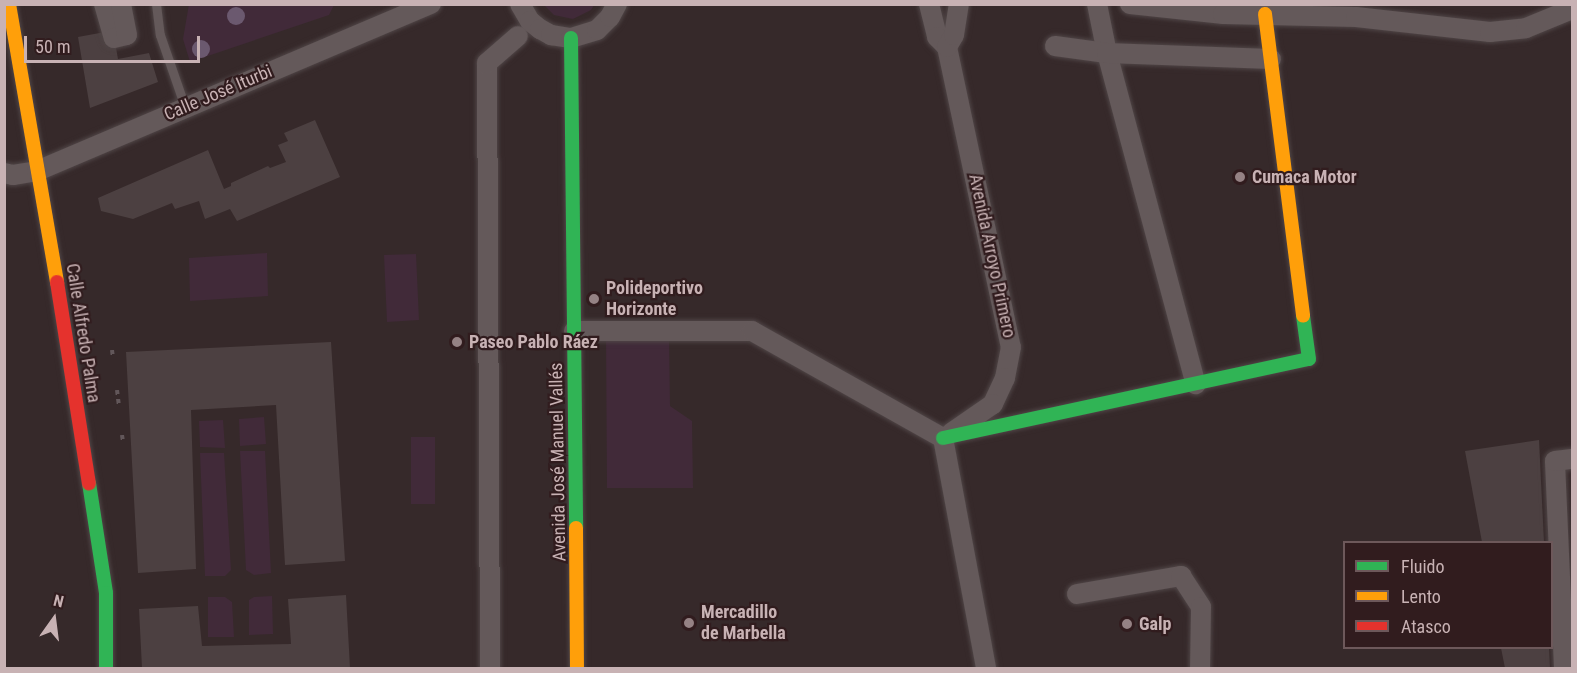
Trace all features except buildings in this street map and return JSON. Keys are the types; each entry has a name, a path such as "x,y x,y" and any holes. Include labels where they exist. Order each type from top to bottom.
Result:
{"street":[{"name":"Calle Alfredo Palma","path":"9,4 37,171 47,216 106,593 106,669"},
{"path":"104,4 114,38 127,35 121,4"},
{"name":"Calle José Iturbi","path":"4,173 13,175 37,171 431,4"},
{"path":"520,4 530,21 540,29 551,35 572,39 597,30 610,17 617,4"},
{"path":"930,4 946,11 959,5"},
{"name":"Avenida Arroyo Primero","path":"930,4 937,37 947,46 1011,347 1005,378 993,404 943,438"},
{"path":"1097,4 1107,53 1196,384"},
{"path":"1130,4 1223,14 1356,17 1501,32 1526,28 1572,9"},
{"path":"947,46 954,35 959,5"},
{"path":"574,331 752,331 943,438 1309,359 1265,14"},
{"path":"490,669 487,63 518,36"},
{"name":"Avenida José Manuel Vallés","path":"572,39 577,669"},
{"path":"1055,46 1107,53 1271,58"},
{"path":"943,438 986,669"},
{"path":"1564,669 1555,461 1572,459"},
{"path":"1077,594 1180,576 1201,607 1200,669"}],"lane":[{"path":"156,4 160,35 185,107"}],"path":[{"path":"112,350 112,358"},
{"path":"117,390 119,407"},
{"path":"122,435 123,442"}],"shaded area":[{"path":"189,4 334,5 329,15 190,62 183,39"},
{"path":"544,5 594,5 591,10 573,19 554,15"},
{"path":"267,253 268,296 190,301 189,258"},
{"path":"416,254 419,320 387,322 384,255"},
{"path":"669,335 670,406 692,421 693,488 607,488 606,336"},
{"path":"264,417 266,444 240,446 239,419"},
{"path":"223,420 225,448 200,447 199,421"},
{"path":"411,437 435,437 435,504 411,504"},
{"path":"240,451 265,451 271,573 254,575 246,570"},
{"path":"200,453 224,453 231,570 225,576 205,576"},
{"path":"272,596 273,634 249,635 249,600 254,597"},
{"path":"208,597 225,597 232,602 234,637 208,637"}],"traffic: fast":[{"path":"571,38 576,528"},
{"path":"943,438 1309,359 1303,316"},
{"path":"89,483 106,593 106,668"}],"traffic: slow":[{"path":"9,4 57,282"},
{"path":"1265,14 1303,316"},
{"path":"576,528 577,668"}],"traffic: jam":[{"path":"57,282 89,483"}],"place":[{"name":"Cumaca Motor","path":"1240,177"},
{"name":"Polideportivo Horizonte","path":"594,299"},
{"name":"Paseo Pablo Ráez","path":"457,342"},
{"name":"Mercadillo de Marbella","path":"689,623"},
{"name":"Galp","path":"1127,624"}]}
